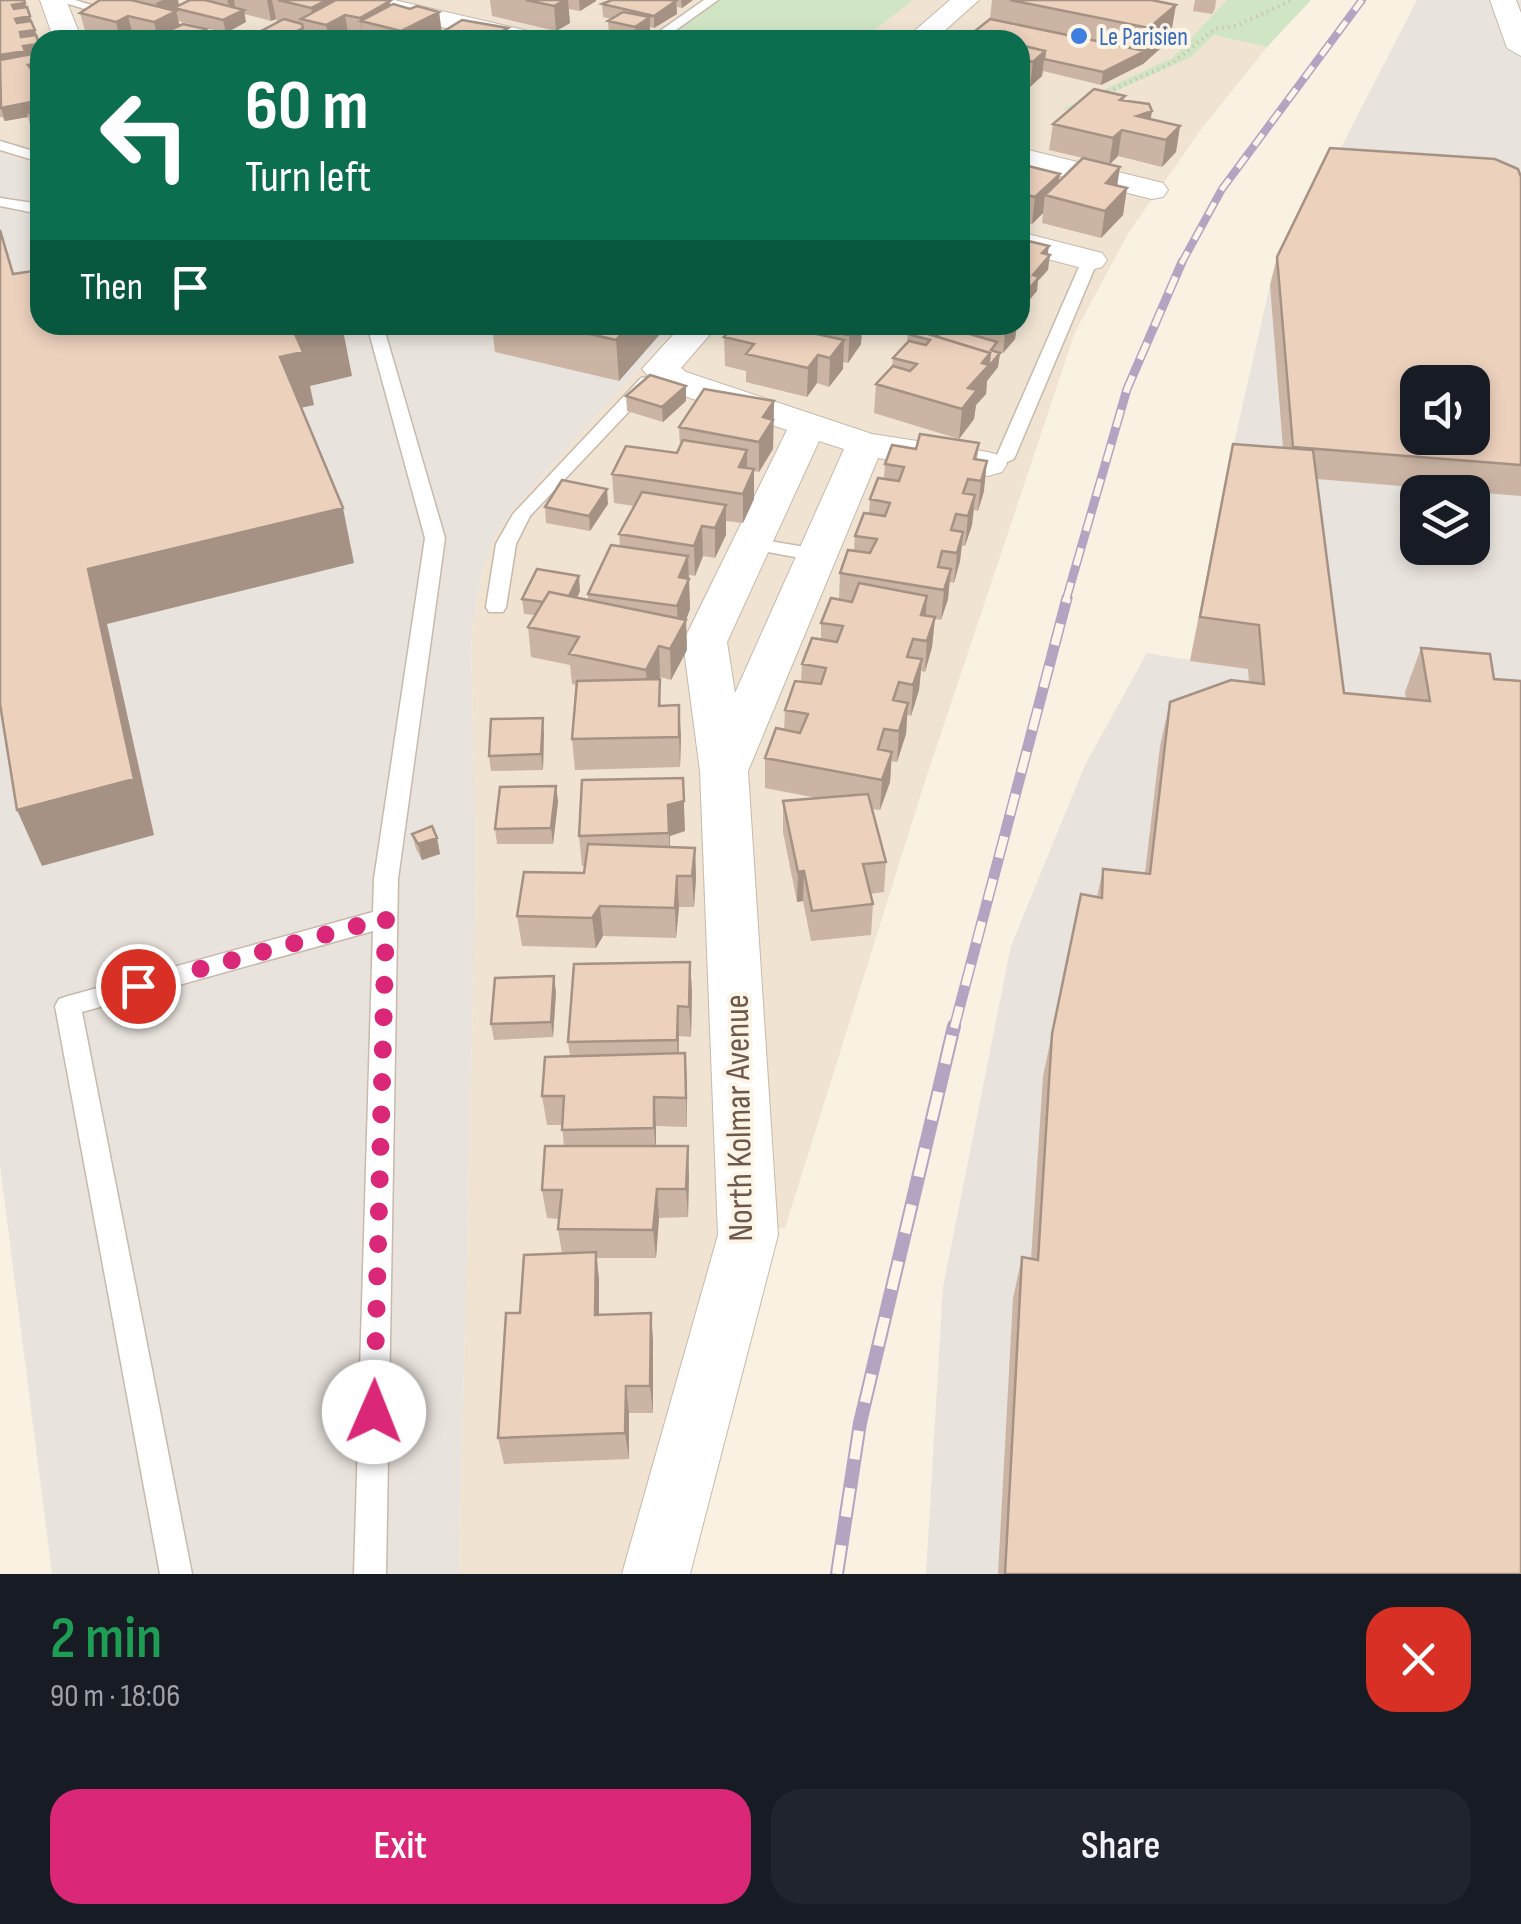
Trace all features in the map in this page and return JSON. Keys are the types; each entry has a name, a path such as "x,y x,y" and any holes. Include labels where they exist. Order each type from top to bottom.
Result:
{"street":[{"path":"52,0 64,30"},
{"path":"360,0 489,30"},
{"path":"425,15 452,0"},
{"path":"930,30 966,0"},
{"path":"1503,0 1521,48"},
{"path":"1030,160 1152,190"},
{"path":"1030,245 1090,260"},
{"path":"691,335 660,369 695,390 865,444 988,464"},
{"name":"North Kolmar Avenue","path":"656,1574 748,1235 724,771 705,642 807,427"},
{"name":"North Kolmar Avenue","path":"724,771 865,444"}],"lane":[{"path":"61,0 132,18"},
{"path":"668,30 712,0"},
{"path":"167,27 179,30"},
{"path":"0,145 30,155"},
{"path":"0,202 30,207"},
{"path":"988,464 1005,458 1090,260"},
{"path":"370,1574 386,879 435,538 378,335"},
{"path":"496,607 506,544 522,514 660,369"},
{"path":"752,544 817,556"},
{"path":"176,1574 68,1006 386,918"}],"path":[{"path":"1101,94 1172,63 1215,29 1236,26 1292,0"}],"shaded area":[{"path":"0,0 1227,0 1172,58 1159,64 1191,57 1214,35 1267,47 1202,128 1129,232 1075,332 925,781 785,1228 721,1228 626,1574 459,1574 476,874 471,636 481,575 495,536 514,508 668,335 1030,335 1030,30 30,30 30,162 0,153"},
{"path":"1417,0 1521,0 1521,1574 926,1574 943,1287 1011,946 1085,765 1147,653 1190,660 1270,285"},
{"path":"0,153 30,162 30,335 668,335 514,508 495,536 481,575 471,636 476,874 459,1574 52,1574 0,1165"}],"green space":[{"path":"719,0 913,0 875,30 675,30"},
{"path":"1227,0 1311,0 1267,47 1214,35 1191,57 1072,111 1062,109 1172,58"}],"building":[{"path":"0,0 24,0 25,3 12,5 14,9 27,7 30,16 15,19 17,23 31,21 35,30 20,32 21,37 30,36 30,45 23,46 25,51 0,55"},
{"path":"100,0 131,0 176,11 154,22 128,16 116,22 80,13"},
{"path":"190,0 244,10 223,20 174,8"},
{"path":"278,0 327,0 311,8"},
{"path":"336,0 390,1 360,18 345,15 326,25 301,19"},
{"path":"526,0 565,0 554,6"},
{"path":"612,0 676,1 654,16 602,4"},
{"path":"1010,0 1151,0 1176,5 1149,28"},
{"path":"393,4 439,12 403,30 361,21"},
{"path":"623,12 650,17 635,27 608,21"},
{"path":"284,19 302,24 303,28 299,30 263,30"},
{"path":"990,19 1145,51 1103,72 1044,59 1045,51 1030,47 1030,30 976,30"},
{"path":"462,20 508,28 504,30 446,30"},
{"path":"183,24 206,29 204,30 170,30"},
{"path":"1030,47 1045,51 1033,62"},
{"path":"30,54 30,102 1,108 0,60"},
{"path":"1094,89 1125,96 1120,100 1149,104 1152,111 1137,116 1180,126 1166,140 1122,130 1113,138 1053,124"},
{"path":"1330,148 1495,159 1518,169 1521,465 1293,447 1277,257"},
{"path":"1083,158 1120,167 1106,183 1127,188 1105,211 1045,195"},
{"path":"1030,166 1060,174 1035,197 1030,196"},
{"path":"0,230 13,274 30,271 30,335 295,335 303,352 280,357 343,508 88,569 134,779 17,810 0,704"},
{"path":"1030,241 1049,246 1042,253 1050,255 1033,275 1039,277 1030,288"},
{"path":"594,335 621,335 616,340"},
{"path":"821,335 844,340 830,358 818,355 808,368 746,354 754,344 724,337"},
{"path":"912,335 932,335 990,353 982,363 989,365 968,388 977,390 962,409 876,384 893,366 910,371 917,364 893,358 909,341 926,345 930,340"},
{"path":"931,335 973,335 997,342 991,350 1000,353 988,367 990,353"},
{"path":"650,375 686,386 662,407 626,396"},
{"path":"704,389 774,401 763,417 773,420 759,442 679,427"},
{"path":"920,434 979,443 974,459 987,461 981,481 968,479 963,493 975,495 968,516 956,514 951,530 963,532 957,553 942,551 938,567 951,569 944,590 840,573 848,550 870,553 877,539 855,536 864,513 885,516 890,503 870,499 878,478 899,481 904,467 885,464 892,445 916,449"},
{"path":"683,440 747,450 739,467 754,469 743,494 612,474 626,446 677,453"},
{"path":"1233,444 1313,450 1344,693 1430,701 1421,648 1490,654 1494,679 1521,681 1521,1574 1005,1574 1022,1257 1038,1260 1052,1034 1081,894 1102,898 1103,869 1150,874 1170,702 1231,680 1264,684 1259,625 1200,617"},
{"path":"562,480 607,489 589,516 545,507"},
{"path":"642,492 726,505 715,528 702,526 694,546 619,534"},
{"path":"611,545 688,556 679,577 689,579 677,606 588,594"},
{"path":"537,569 579,576 569,596 549,592 543,602 522,599"},
{"path":"859,583 927,596 921,615 935,617 927,641 913,639 907,657 922,659 913,685 899,682 893,700 908,703 899,731 884,729 878,749 892,752 882,780 765,758 776,728 800,733 808,714 785,710 795,681 821,684 826,668 802,664 812,638 837,642 843,626 821,623 831,598 852,602"},
{"path":"549,592 686,620 670,649 659,646 646,670 569,654 579,637 528,627"},
{"path":"660,679 659,706 679,705 679,737 572,739 577,681"},
{"path":"543,718 541,754 489,756 491,719"},
{"path":"683,778 684,801 668,805 669,833 579,836 582,780"},
{"path":"556,786 551,828 495,829 500,787"},
{"path":"868,794 886,862 863,864 873,904 812,911 804,871 798,872 783,801"},
{"path":"432,826 437,838 418,844 412,834"},
{"path":"588,844 695,848 692,876 677,876 675,908 600,906 592,918 517,916 524,872 584,873"},
{"path":"690,962 689,1007 678,1006 677,1040 568,1042 574,964"},
{"path":"554,976 551,1022 491,1024 495,978"},
{"path":"685,1053 686,1098 654,1097 654,1128 562,1130 564,1096 542,1096 545,1057"},
{"path":"545,1146 688,1146 686,1189 657,1189 653,1230 558,1229 562,1190 542,1190"},
{"path":"596,1252 595,1315 651,1313 650,1386 626,1386 625,1433 498,1438 506,1313 520,1313 524,1255"}],"railway":[{"path":"1182,263 1222,189 1362,0"},
{"path":"1066,600 1127,389 1182,263"},
{"path":"954,1028 1067,598"},
{"path":"837,1574 860,1423 954,1026"}],"place":[{"name":"Le Parisien","path":"1079,36"}],"route":[{"path":"138,986 386,918 374,1412"}]}
